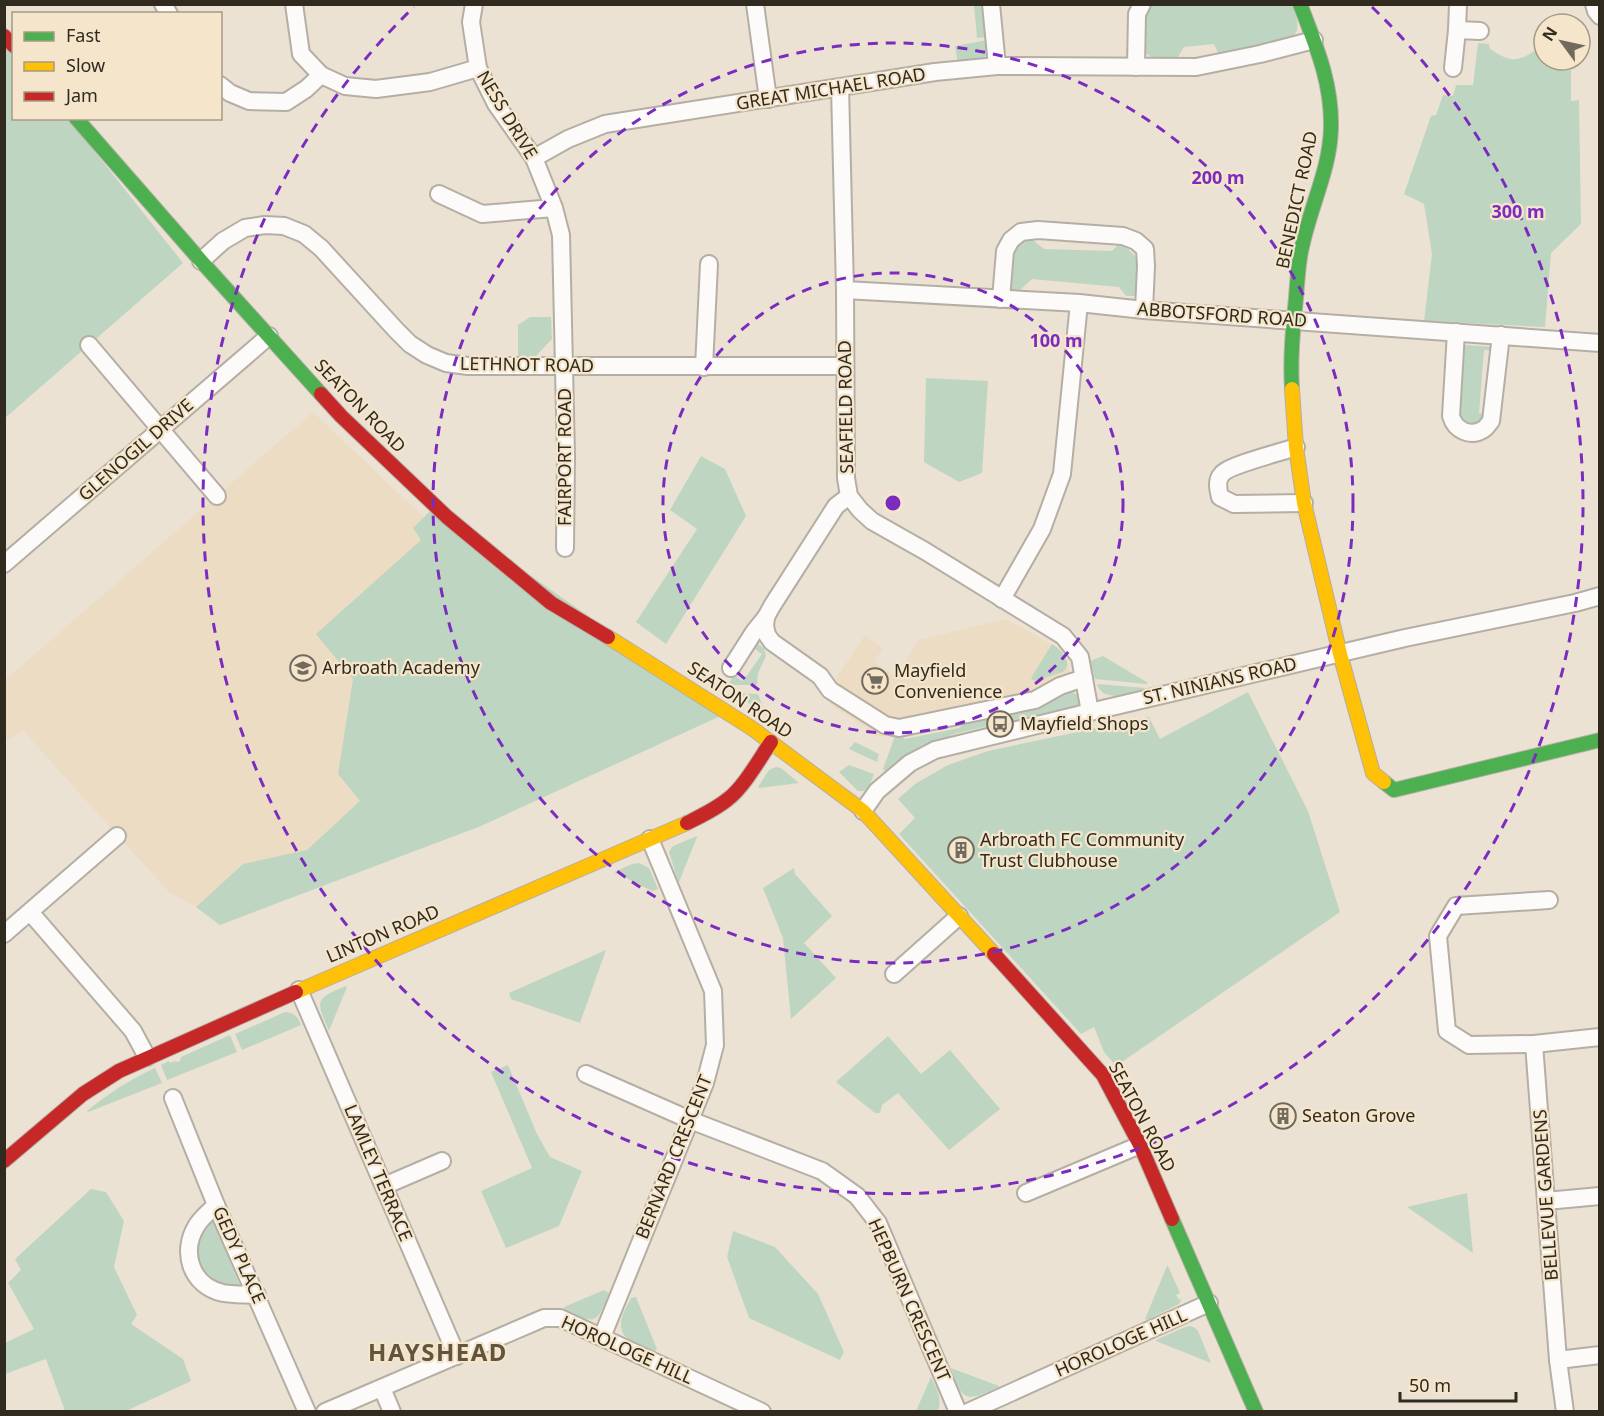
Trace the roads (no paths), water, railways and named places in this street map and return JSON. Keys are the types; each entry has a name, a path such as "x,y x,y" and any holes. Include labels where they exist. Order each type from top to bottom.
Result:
{"street":[{"path":"294,4 301,54 321,75 345,86 376,89 430,82 478,68"},
{"name":"NESS DRIVE","path":"474,4 471,22 478,68 496,104 534,158 554,208 561,235 564,366"},
{"path":"755,4 768,99"},
{"path":"991,4 997,66"},
{"path":"1136,66 1137,14 1142,4"},
{"name":"BENEDICT ROAD","path":"1300,4 1324,68 1331,127 1324,171 1300,256 1291,377 1296,447 1304,503 1340,654 1373,773 1394,790 1599,740"},
{"path":"1453,68 1458,4"},
{"path":"1594,4 1599,16"},
{"path":"1457,30 1480,31"},
{"name":"GREAT MICHAEL ROAD","path":"534,158 605,124 935,72 997,66 1196,67 1314,40"},
{"path":"222,87 230,93 249,101 286,102 306,89 321,75"},
{"name":"SEAFIELD ROAD","path":"840,87 845,290 846,478 849,496 872,521 1063,636 1080,657 1090,712"},
{"name":"SEATON ROAD","path":"78,120 341,416 447,518 551,603 638,655 771,742 863,811 959,916 1103,1075 1140,1145 1256,1412"},
{"path":"439,194 482,214 554,208"},
{"name":"LETHNOT ROAD","path":"201,261 223,241 245,228 265,225 284,226 304,234 321,248 411,344 427,355 446,363 468,366 845,366"},
{"path":"1001,299 1005,251 1011,240 1021,232 1038,230 1123,236 1136,241 1145,249 1144,310"},
{"path":"704,367 709,264"},
{"name":"ABBOTSFORD ROAD","path":"845,290 1079,303 1144,310 1294,319 1599,343"},
{"path":"1002,599 1042,529 1062,474 1079,303"},
{"path":"1456,332 1450,416 1453,425 1461,431 1473,433 1485,429 1491,422 1501,335"},
{"name":"GLENOGIL DRIVE","path":"4,564 268,336"},
{"path":"89,345 217,496"},
{"name":"FAIRPORT ROAD","path":"564,366 565,548"},
{"path":"1296,447 1236,466 1222,474 1217,485 1220,497 1234,504 1304,503"},
{"path":"731,668 754,632 766,618 830,515 842,500 849,496"},
{"name":"ST. NINIANS ROAD","path":"863,811 877,791 910,764 935,750 1405,638 1599,597"},
{"path":"766,618 766,635 772,642 812,669 830,690 885,725 898,728 1035,700 1060,686 1084,678"},
{"name":"LINTON ROAD","path":"4,1161 83,1094 119,1071 147,1057 700,817 730,798 771,742"},
{"path":"4,934 117,836"},
{"name":"BERNARD CRESCENT","path":"602,1337 705,1083 715,1045 713,992 650,839"},
{"path":"1549,900 1456,906 1438,936 1447,1031 1469,1045 1534,1044 1599,1037"},
{"path":"30,912 133,1031 147,1057"},
{"path":"894,974 959,916"},
{"name":"LAMLEY TERRACE","path":"300,990 457,1356"},
{"name":"BELLEVUE GARDENS","path":"1534,1044 1558,1360 1565,1412"},
{"name":"HEPBURN CRESCENT","path":"586,1074 690,1120 822,1171 857,1196 878,1223 958,1412"},
{"name":"GEDY PLACE","path":"173,1098 216,1204 307,1412"},
{"path":"1026,1193 1140,1145"},
{"path":"384,1186 442,1161"},
{"path":"1546,1202 1599,1196"},
{"path":"216,1204 198,1224 192,1236 189,1249 191,1267 209,1287 224,1293 257,1295"},
{"name":"HOROLOGE HILL","path":"968,1412 1209,1303"},
{"name":"HOROLOGE HILL","path":"325,1412 544,1318 560,1318 762,1412"},
{"path":"1558,1360 1599,1355"},
{"path":"382,1388 392,1412"}],"place":[{"name":"Arbroath Academy","path":"303,668"},
{"name":"Mayfield Convenience","path":"875,681"},
{"name":"Mayfield Shops","path":"1000,724"},
{"name":"Arbroath FC Community Trust Clubhouse","path":"961,850"},
{"name":"Seaton Grove","path":"1283,1116"}],"district":[{"name":"HAYSHEAD","path":"438,1353"}]}
